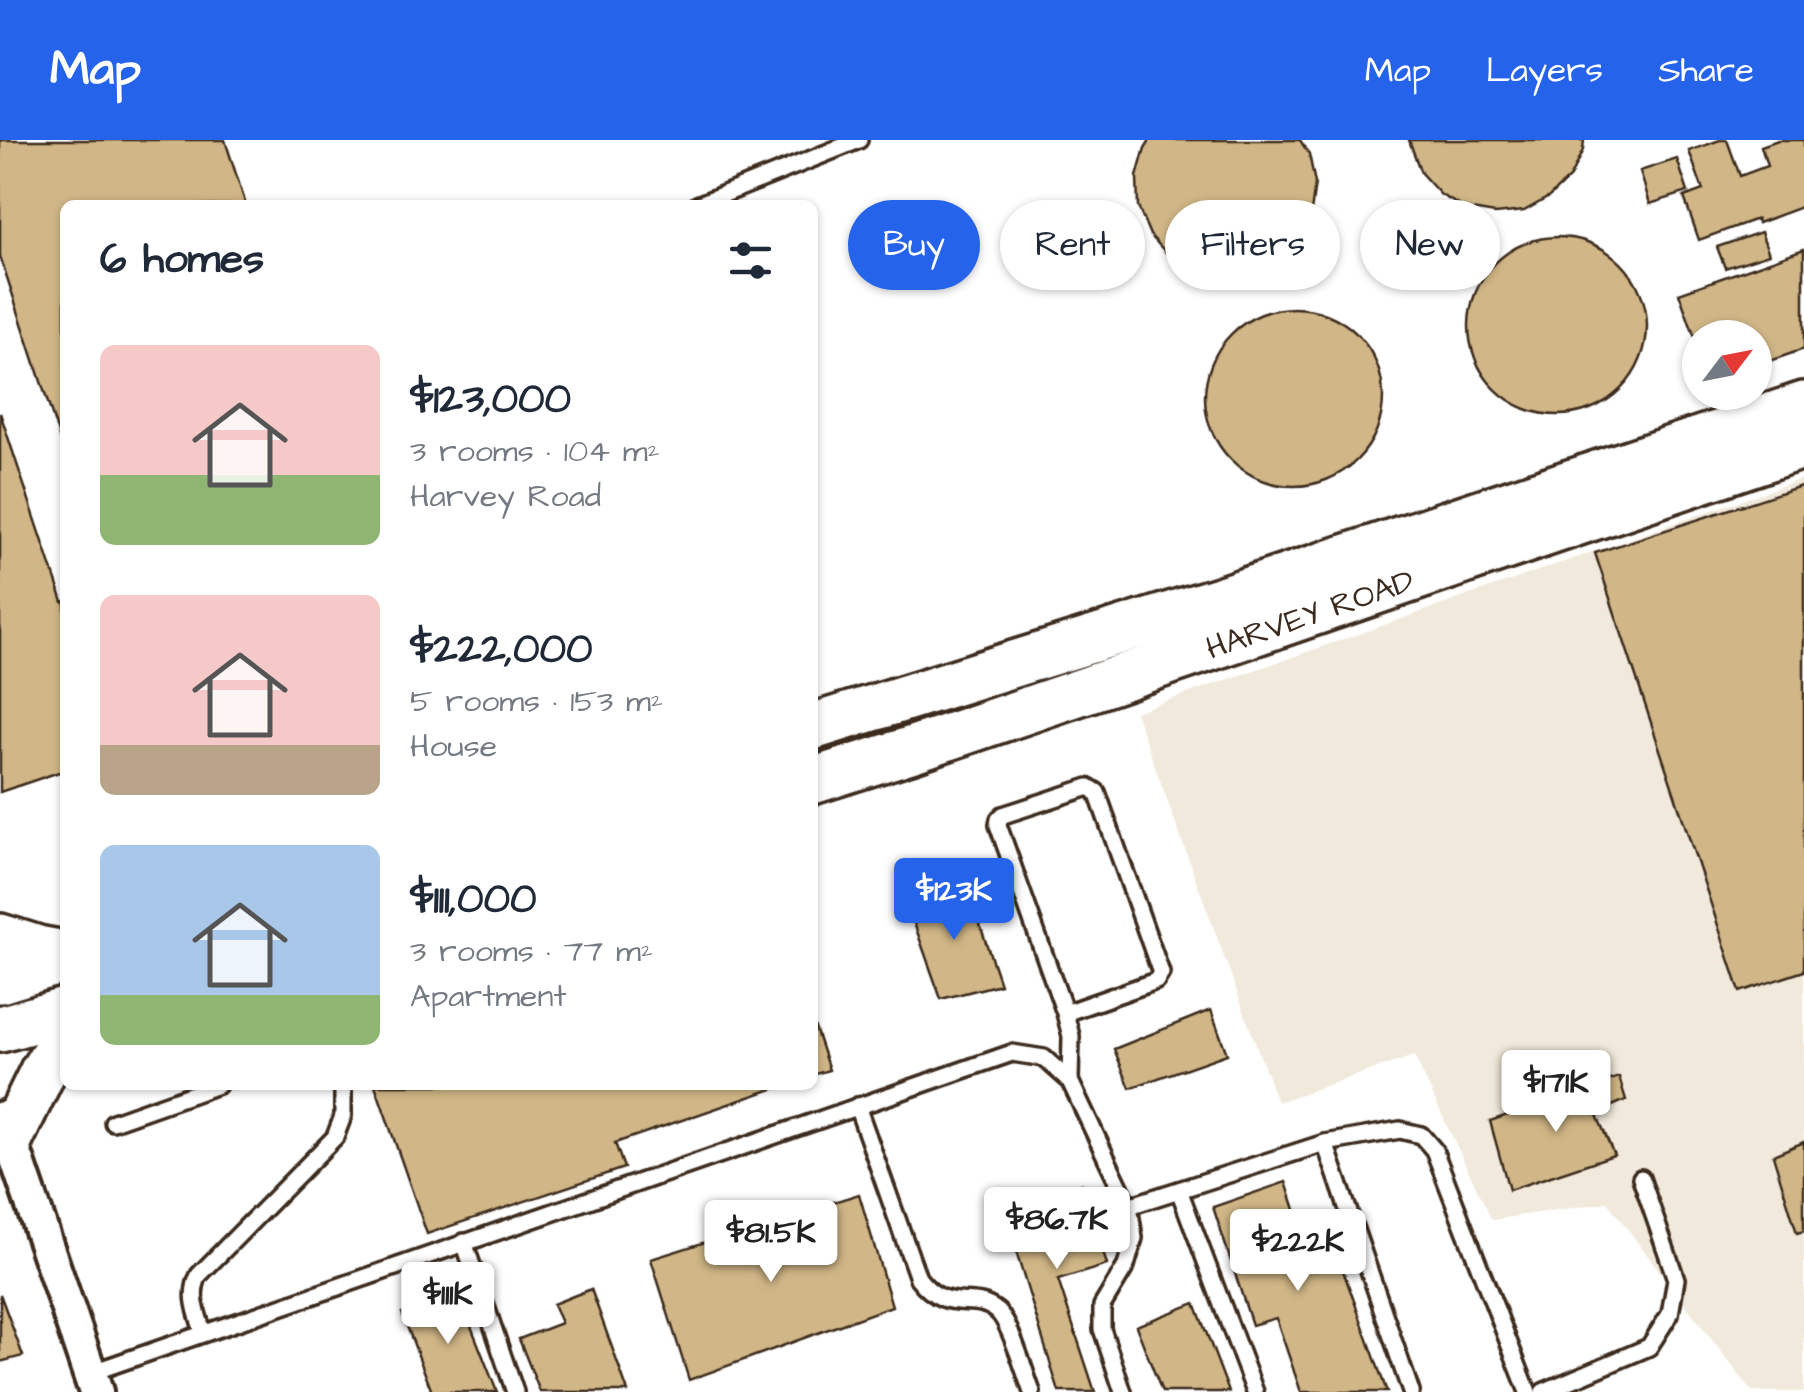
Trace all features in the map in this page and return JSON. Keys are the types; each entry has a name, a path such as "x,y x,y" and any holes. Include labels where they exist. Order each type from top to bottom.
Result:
{"main road":[{"path":"1721,434 1804,391"},
{"path":"1721,434 1804,405"},
{"name":"HARVEY ROAD","path":"818,725 1219,600 1721,434"},
{"name":"HARVEY ROAD","path":"818,779 1804,445"},
{"path":"896,701 913,749"},
{"path":"0,937 60,955"},
{"path":"0,980 60,959"},
{"path":"0,1029 60,1012"},
{"path":"5,1124 60,1044"}],"street":[{"path":"5,1124 93,1382"}],"lane":[{"path":"709,200 859,140"},
{"path":"1064,1013 1156,981 1161,973 1098,792 1090,787 1003,815 998,825 1071,1036 1070,1081"},
{"path":"93,1382 204,1332 1012,1053 1044,1058 1070,1081 1129,1206 1134,1238 1126,1266 1102,1306 1102,1329 1123,1392"},
{"path":"114,1122 204,1090"},
{"path":"204,1332 194,1300 199,1275 335,1137 343,1116 343,1090"},
{"path":"858,1106 918,1278 928,1292 942,1300 985,1305 998,1311 1032,1392"},
{"path":"1129,1206 1324,1143 1400,1130 1420,1135 1434,1150 1528,1392"},
{"path":"1324,1143 1411,1392"},
{"path":"1543,1392 1649,1347 1670,1314 1676,1279 1641,1178"},
{"path":"1180,1190 1254,1392"},
{"path":"464,1242 515,1392"}],"shaded area":[{"path":"1804,478 1804,1392 1752,1392 1607,1202 1492,1220 1414,1056 1277,1102 1135,712"}],"building":[{"path":"0,140 225,140 244,200 60,200 60,440 0,256"},
{"path":"1150,140 1300,140 1309,154 1315,183 1313,200 1165,200 1165,252 1145,223 1145,200 1138,200 1137,177"},
{"path":"1409,140 1584,140 1570,177 1549,197 1524,211 1500,213 1500,200 1450,200 1421,173"},
{"path":"1727,140 1740,176 1767,166 1761,146 1778,140 1804,140 1804,206 1699,240 1684,197 1703,190 1689,151"},
{"path":"1677,159 1688,192 1650,204 1640,171"},
{"path":"1761,232 1769,254 1725,268 1717,247"},
{"path":"1541,239 1575,239 1607,252 1632,277 1645,309 1645,343 1632,375 1607,400 1575,413 1541,413 1509,400 1484,375 1471,343 1469,326 1477,290 1500,290 1500,259"},
{"path":"1804,249 1804,349 1772,360 1772,320 1689,320 1679,293"},
{"path":"1294,308 1328,315 1357,334 1376,363 1383,397 1376,431 1357,460 1328,479 1294,486 1260,479 1231,460 1212,431 1205,397 1212,363 1231,334 1260,315"},
{"path":"0,413 60,593 60,772 0,792"},
{"path":"1804,485 1804,971 1740,992 1595,553"},
{"path":"967,886 1000,984 941,999 908,906"},
{"path":"1211,1010 1227,1054 1130,1088 1114,1049"},
{"path":"818,1037 829,1070 818,1073"},
{"path":"1619,1077 1626,1100 1596,1113 1614,1155 1509,1190 1490,1121"},
{"path":"377,1090 769,1090 615,1143 624,1168 427,1234"},
{"path":"1804,1142 1804,1231 1797,1233 1773,1155"},
{"path":"1286,1182 1315,1271 1340,1262 1387,1392 1301,1392 1276,1318 1252,1325 1213,1207"},
{"path":"1082,1184 1107,1265 1058,1280 1095,1392 1059,1392 1003,1209"},
{"path":"859,1194 892,1306 689,1380 651,1259"},
{"path":"591,1289 628,1392 540,1392 519,1339 561,1323 553,1304"},
{"path":"458,1293 497,1392 432,1392 402,1313"},
{"path":"0,1294 23,1356 0,1362"},
{"path":"1195,1303 1229,1392 1162,1392 1136,1326"}]}
